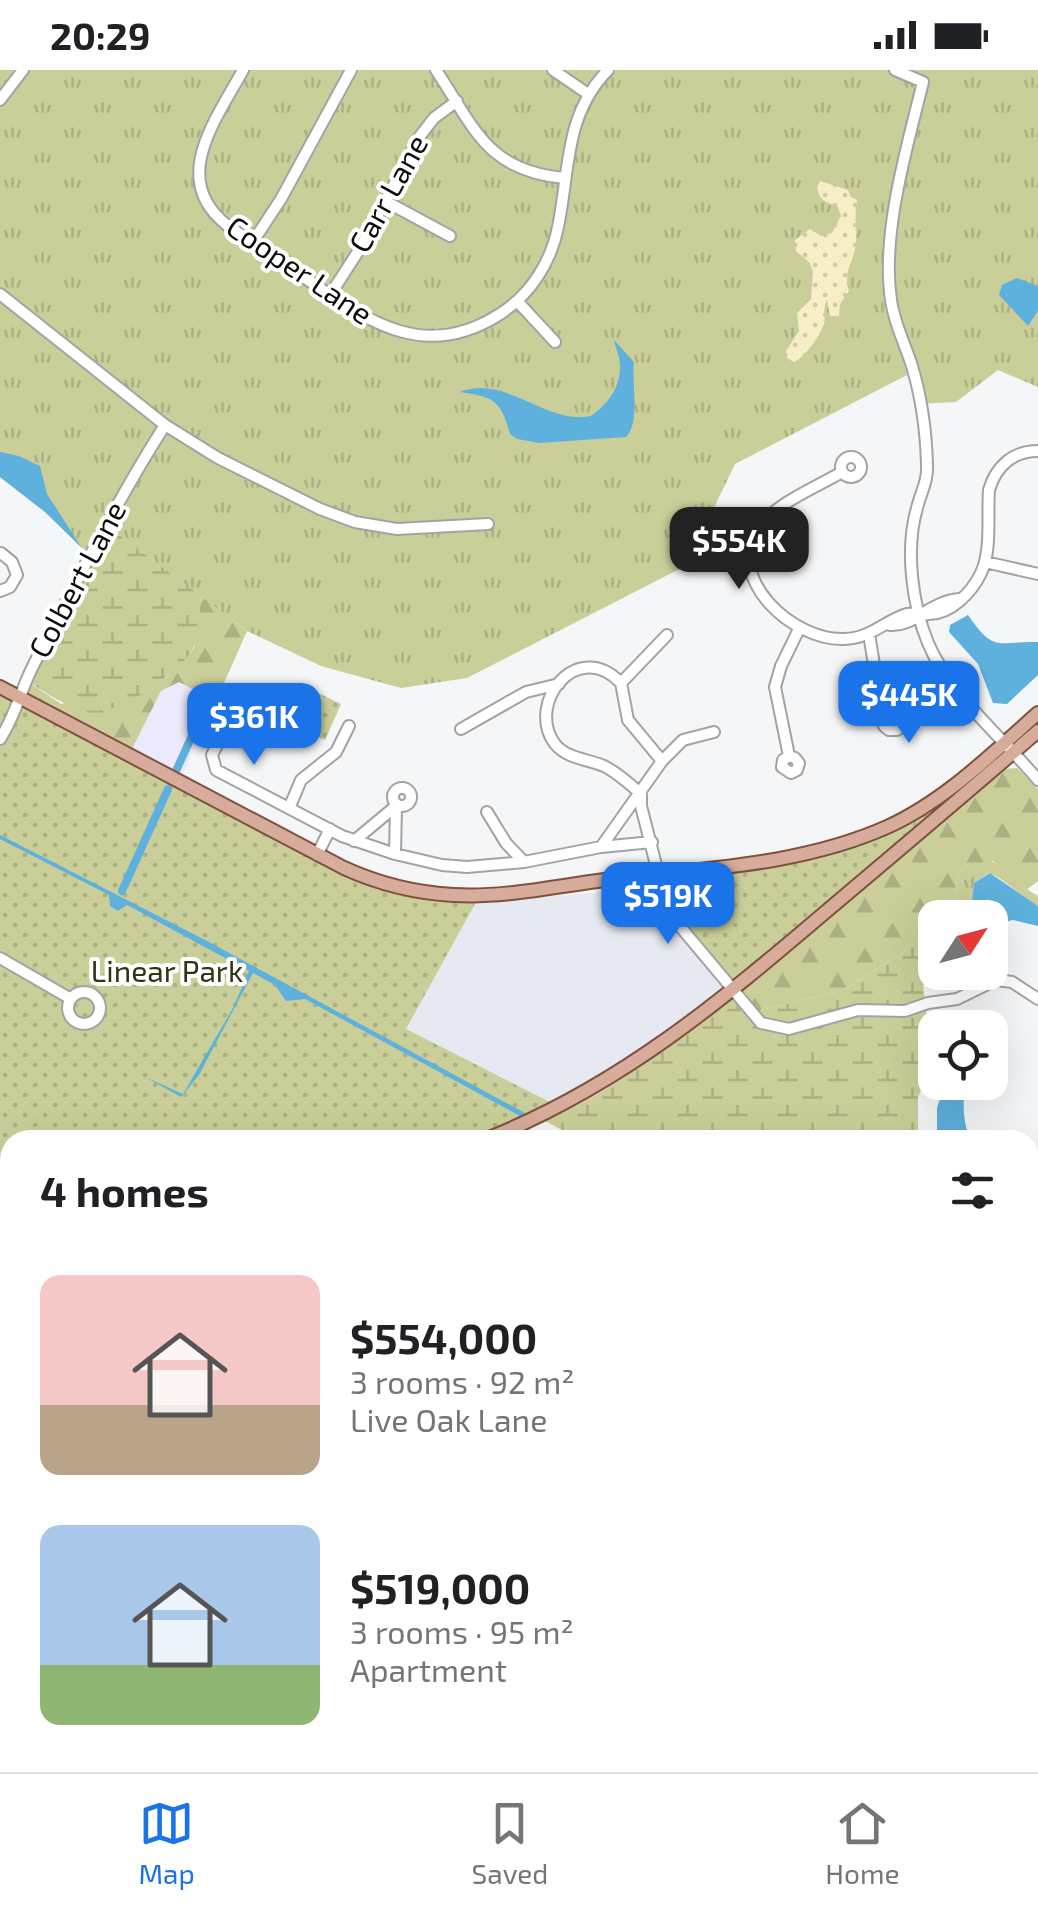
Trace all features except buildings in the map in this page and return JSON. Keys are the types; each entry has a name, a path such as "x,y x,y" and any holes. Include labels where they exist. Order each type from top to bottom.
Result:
{"main road":[{"path":"0,688 317,855 388,884 458,895 801,854 884,828 1038,732"},
{"path":"508,1130 585,1094 655,1049 732,991 1010,747 1038,713"}],"street":[{"path":"0,100 23,70"},
{"name":"Cooper Lane","path":"243,70 206,140 199,171 202,192 210,208 252,243 380,326 426,335 474,327 517,301 537,278 559,224 572,131 588,94 608,70"},
{"path":"252,243 351,70"},
{"path":"436,70 501,160 529,174 565,178"},
{"path":"553,70 588,94"},
{"path":"895,70 923,82 902,168 889,278 895,321 916,381 926,450 926,482 916,512 912,550 920,614 928,644 952,681 1038,780"},
{"name":"Carr Lane","path":"330,295 422,132 456,101"},
{"path":"385,201 450,236"},
{"path":"0,294 164,426 229,464 338,516 397,528 488,524"},
{"path":"517,301 555,342"},
{"name":"Colbert Lane","path":"0,739 24,682 98,539 164,426"},
{"path":"842,472 773,513 752,543 751,562 760,589 775,611 799,629 836,639 870,634 912,612 932,614 949,609 960,599 975,584 985,562 992,478 1011,458 1038,451"},
{"path":"0,544 0,555 15,566 16,575 10,587 0,591"},
{"path":"985,562 1038,574"},
{"path":"789,756 775,688 778,672 799,629"},
{"path":"870,634 880,700 888,712"},
{"path":"621,683 667,635"},
{"path":"642,794 617,774 565,753 556,745 545,714 559,684 574,669 589,667 608,672 621,683 628,720 662,760"},
{"path":"461,728 526,692 559,684"},
{"path":"253,707 228,722 212,760 220,774 290,806 330,830 395,854 454,867 524,862 652,842"},
{"path":"290,806 301,780 336,752 349,726"},
{"path":"601,847 642,794 662,760 683,740 714,732"},
{"path":"642,794 640,806 671,917 761,1024 789,1029 858,1010 900,1012 928,1002 952,1000 996,980 1012,982 1037,999"},
{"path":"354,840 396,806 395,854"},
{"path":"487,812 506,843 524,862"},
{"path":"317,855 330,830"},
{"path":"0,958 70,999"}],"shaded area":[{"path":"179,682 216,701 180,780 130,753 161,691"},
{"path":"660,877 733,985 669,1035 556,1105 405,1029 476,902 618,891"}],"green space":[{"path":"0,70 1038,70 1038,387 998,370 956,402 916,404 909,374 735,464 696,545 695,561 467,678 401,688 321,666 247,631 109,527 94,555 82,548 0,477"},
{"path":"109,527 201,596 200,620 193,649 174,671 123,704 94,711 65,704 31,683"},
{"path":"201,596 247,631 216,701 179,682 161,691 130,753 25,697 30,683 61,704 166,678 194,648"},
{"path":"308,688 341,704 325,740 291,725"},
{"name":"Linear Park","path":"0,691 344,874 425,898 476,902 406,1029 556,1105 497,1130 0,1130"},
{"path":"1017,768 1038,789 1038,881 1026,890 993,861 968,865 957,876 956,900 918,900 918,943 844,990 744,1014 733,999 759,973 1002,769"},
{"path":"954,790 956,793 733,985 670,911 660,877 839,850"},
{"path":"985,860 1000,865 1038,896 1038,906 989,873 974,883 972,900 956,900 957,876 968,865"},
{"path":"918,943 918,990 924,990 926,1010 918,1010 918,1130 562,1130 545,1121 619,1081 733,999 744,1014 844,990"}],"sand":[{"path":"820,181 848,190 857,200 855,249 847,278 849,291 840,304 839,316 830,316 827,300 819,334 794,362 787,358 786,351 799,331 797,313 811,299 813,272 810,263 796,251 795,240 810,229 821,236 832,233 841,216 838,207 820,196"}],"water":[{"path":"1017,278 1038,286 1038,311 1028,326 999,295 1002,285"},
{"path":"614,340 634,362 633,422 626,437 539,443 517,439 510,434 503,413 494,402 460,392 494,389 558,414 591,416 616,388 620,362"},
{"path":"0,452 40,466 47,494 82,548 0,477"},
{"path":"968,615 985,636 998,643 1038,642 1038,675 1007,704 993,703 978,664 949,632 950,625"},
{"path":"0,835 207,941 525,1113 520,1116 305,999 286,1001 275,985 253,973 199,1075 181,1097 145,1077 183,1094 233,1008 249,971 127,905 118,911 110,906 109,895 0,839"},
{"path":"990,873 1038,906 1038,926 1008,921 1008,900 972,900 974,883"},
{"path":"940,1100 964,1100 967,1130 937,1130"}],"waterway":[{"path":"176,771 196,727"},
{"path":"122,891 168,789"}]}
